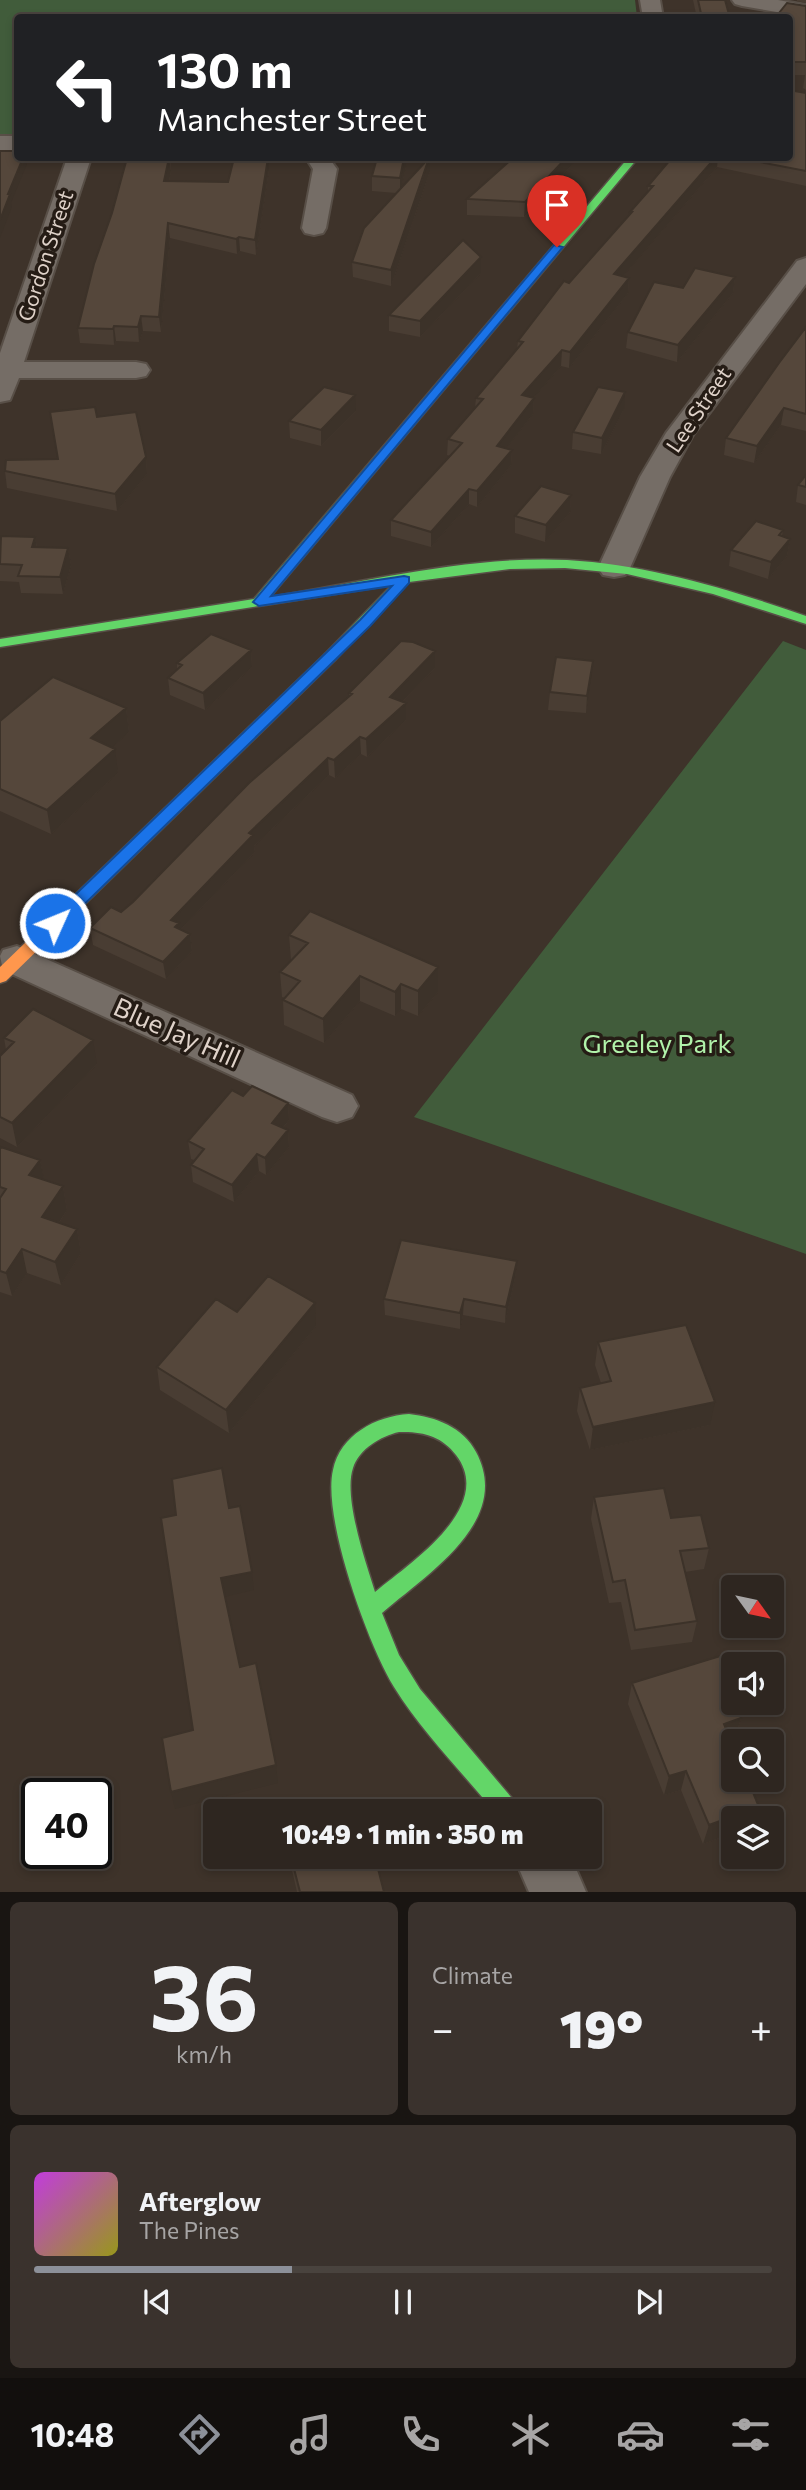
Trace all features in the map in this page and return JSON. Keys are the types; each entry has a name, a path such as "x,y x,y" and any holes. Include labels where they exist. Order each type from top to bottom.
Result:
{"street":[{"path":"742,0 806,10"},
{"name":"Gordon Street","path":"3,378 78,161"},
{"path":"314,228 325,169 320,161"},
{"path":"259,602 630,161"},
{"name":"Lee Street","path":"614,568 655,477 680,433 806,266"},
{"path":"3,378 136,370"},
{"path":"0,643 404,580 533,564 614,568 686,580 806,620"},
{"path":"8,969 365,623 404,580"},
{"name":"Blue Jay Hill","path":"8,969 337,1106"},
{"path":"371,1609 457,1529 471,1512 477,1493 475,1473 468,1455 455,1439 439,1429 418,1423 387,1426 360,1441 347,1456 341,1477 341,1499 371,1609 389,1660 432,1723 498,1799"},
{"path":"547,1869 558,1892"}],"green space":[{"path":"0,0 635,0 637,14 14,14 14,138 0,138"},
{"name":"Greeley Park","path":"783,641 806,650 806,1254 414,1117"}],"building":[{"path":"698,0 725,0 729,14 701,14"},
{"path":"787,3 806,6 806,62 793,62 793,14 778,14"},
{"path":"793,91 806,93 806,171 754,161 793,161"},
{"path":"0,151 14,151 14,161 22,161 0,220"},
{"path":"126,161 168,161 164,181 228,182 233,161 268,161 255,240 239,237 236,239 168,223 159,317 141,316 138,327 78,328 94,264"},
{"path":"376,161 403,161 400,178 372,176"},
{"path":"428,161 391,270 352,262 364,228"},
{"path":"510,161 563,161 525,202 467,199"},
{"path":"669,161 712,161 614,274 629,278 570,352 562,350 522,395 534,398 497,446 512,450 477,491 469,489 431,532 391,520 462,443 448,439 483,399 476,398 523,342 518,341 564,281 569,283 632,212 653,186 648,186"},
{"path":"463,240 481,257 420,321 389,315"},
{"path":"695,268 735,277 678,345 628,332 654,282 683,288"},
{"path":"806,327 806,414 784,408 757,446 726,438 779,363"},
{"path":"324,387 355,395 321,430 289,421"},
{"path":"598,387 625,392 602,438 573,432"},
{"path":"95,407 97,417 136,412 146,457 115,494 5,471 6,460 58,459 50,412"},
{"path":"806,475 806,487 798,485"},
{"path":"541,486 571,495 546,525 515,516"},
{"path":"756,521 783,530 779,535 790,539 771,562 731,550"},
{"path":"1,536 35,537 32,547 68,548 60,577 18,576 22,565 0,564"},
{"path":"211,634 251,650 203,693 168,678 182,665 177,663"},
{"path":"401,641 413,642 435,651 390,697 406,703 366,739 360,737 334,760 328,758 249,833 253,835 171,920 179,923 175,927 190,934 163,962 90,928 111,907 121,912 133,902 249,783 352,694 349,693"},
{"path":"556,657 593,661 587,696 550,692"},
{"path":"53,677 126,708 91,738 115,749 47,810 0,789 0,721"},
{"path":"310,911 438,967 418,991 401,984 395,992 360,976 323,1019 283,1000 300,981 280,972 308,943 289,935"},
{"path":"33,1009 93,1040 12,1123 0,1117 0,1056 14,1042 4,1038"},
{"path":"252,1086 288,1103 272,1123 288,1130 265,1158 257,1154 232,1185 191,1165 204,1149 188,1141 232,1090 243,1096"},
{"path":"1,1147 40,1160 29,1175 63,1186 42,1217 77,1229 55,1262 22,1249 6,1273 0,1271 0,1198 6,1189 0,1187"},
{"path":"401,1240 517,1261 506,1307 464,1299 460,1313 384,1299"},
{"path":"268,1276 315,1303 226,1410 157,1367 216,1299 237,1312"},
{"path":"686,1325 715,1402 593,1427 580,1388 611,1381 598,1342"},
{"path":"222,1468 229,1508 240,1506 252,1572 221,1578 240,1667 256,1663 276,1765 171,1792 162,1738 193,1730 161,1518 176,1515 172,1479"},
{"path":"664,1488 671,1518 701,1515 709,1548 680,1551 697,1621 635,1630 625,1580 613,1582 594,1497"},
{"path":"721,1656 721,1715 740,1715 741,1718 724,1724 726,1729 721,1729 721,1792 753,1792 759,1806 721,1806 721,1821 709,1825 686,1771 669,1776 632,1683"},
{"path":"294,1869 378,1869 384,1892 300,1892"}],"traffic: fast":[{"path":"259,602 630,161"},
{"path":"0,643 455,571 537,564 596,566 658,576 718,591 806,620"},
{"path":"330,657 404,580"},
{"path":"371,1609 458,1531 475,1503 476,1480 469,1457 451,1437 438,1429 419,1424 399,1424 380,1429 357,1445 342,1471 344,1515 370,1608 401,1679 439,1730 498,1799"}],"traffic: slow":[{"path":"0,977 330,657"}],"route":[{"path":"55,923 365,623 404,580 259,602 557,247"}]}
